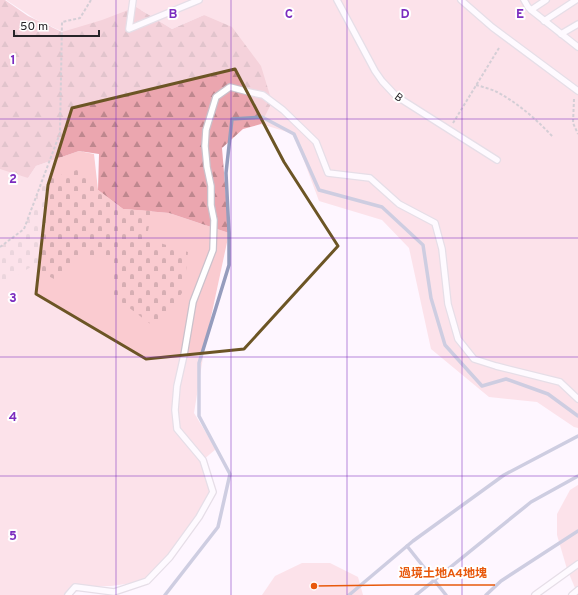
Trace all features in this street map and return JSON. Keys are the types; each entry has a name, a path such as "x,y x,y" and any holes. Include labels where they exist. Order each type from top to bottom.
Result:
{"lane":[{"path":"133,0 129,29 199,0"},
{"name":"B","path":"337,0 374,71 396,96 496,160"},
{"path":"461,0 492,27 577,90"},
{"path":"524,0 531,10 578,47"},
{"path":"531,10 546,0"},
{"path":"544,20 576,0"},
{"path":"561,34 578,24"},
{"path":"68,595 75,587 114,592 147,581 170,557 199,517 213,492 203,460 177,429 175,410 177,386 193,302 213,250 214,220 205,146 206,130 216,97 230,87 263,95 283,110 316,142 328,173 370,178 399,204 435,223 442,249 448,304 458,339 474,359 503,368 560,382 578,399"},
{"path":"535,595 578,564"},
{"path":"572,595 578,590"}],"path":[{"path":"0,247 24,229 60,133 62,22 80,18 91,0"},
{"path":"452,124 499,48"},
{"path":"476,85 496,92 527,112 553,137"},
{"path":"577,90 573,122 578,134"}],"highlighted area":[{"path":"235,69 284,162 338,246 244,349 146,359 36,294 48,185 72,108"}],"green space":[{"path":"0,0 5,0 28,16 62,32 102,20 136,7 172,29 204,15 232,27 261,66 272,102 261,124 243,129 222,148 229,233 169,213 123,209 98,190 99,154 79,151 36,166 28,178 0,169"},
{"path":"6,0 578,0 578,428 574,427 537,402 489,397 431,349 409,248 382,220 319,201 294,134 261,124 262,70 204,15 172,29 141,10 72,36 35,19"},
{"path":"79,151 94,154 98,190 123,209 169,213 229,233 205,345 194,413 216,449 203,460 213,492 203,511 147,581 111,586 75,587 68,595 0,595 0,159 28,178 36,166"},
{"path":"86,167 98,190 123,209 152,211 147,236 157,242 188,252 184,290 157,329 115,297 110,282 110,255 81,255 56,280 31,267 0,285 0,247 24,229 42,181"},
{"path":"578,485 578,595 567,569 557,535 557,514 570,490"},
{"path":"302,563 330,563 358,577 363,595 262,595 275,576"}],"waterway":[{"path":"165,595 218,527 230,474 199,416 199,363 229,265 226,173 232,119 262,117 294,134 319,190 382,207 423,245 431,298 445,345 482,386 506,379 548,394 578,416"},
{"path":"349,595 413,541 504,475 578,436"},
{"path":"416,595 531,502 578,476"},
{"path":"486,595 501,581 578,531"},
{"path":"407,546 446,595"}],"place":[{"name":"過境土地A4地塊","path":"314,586"}]}
